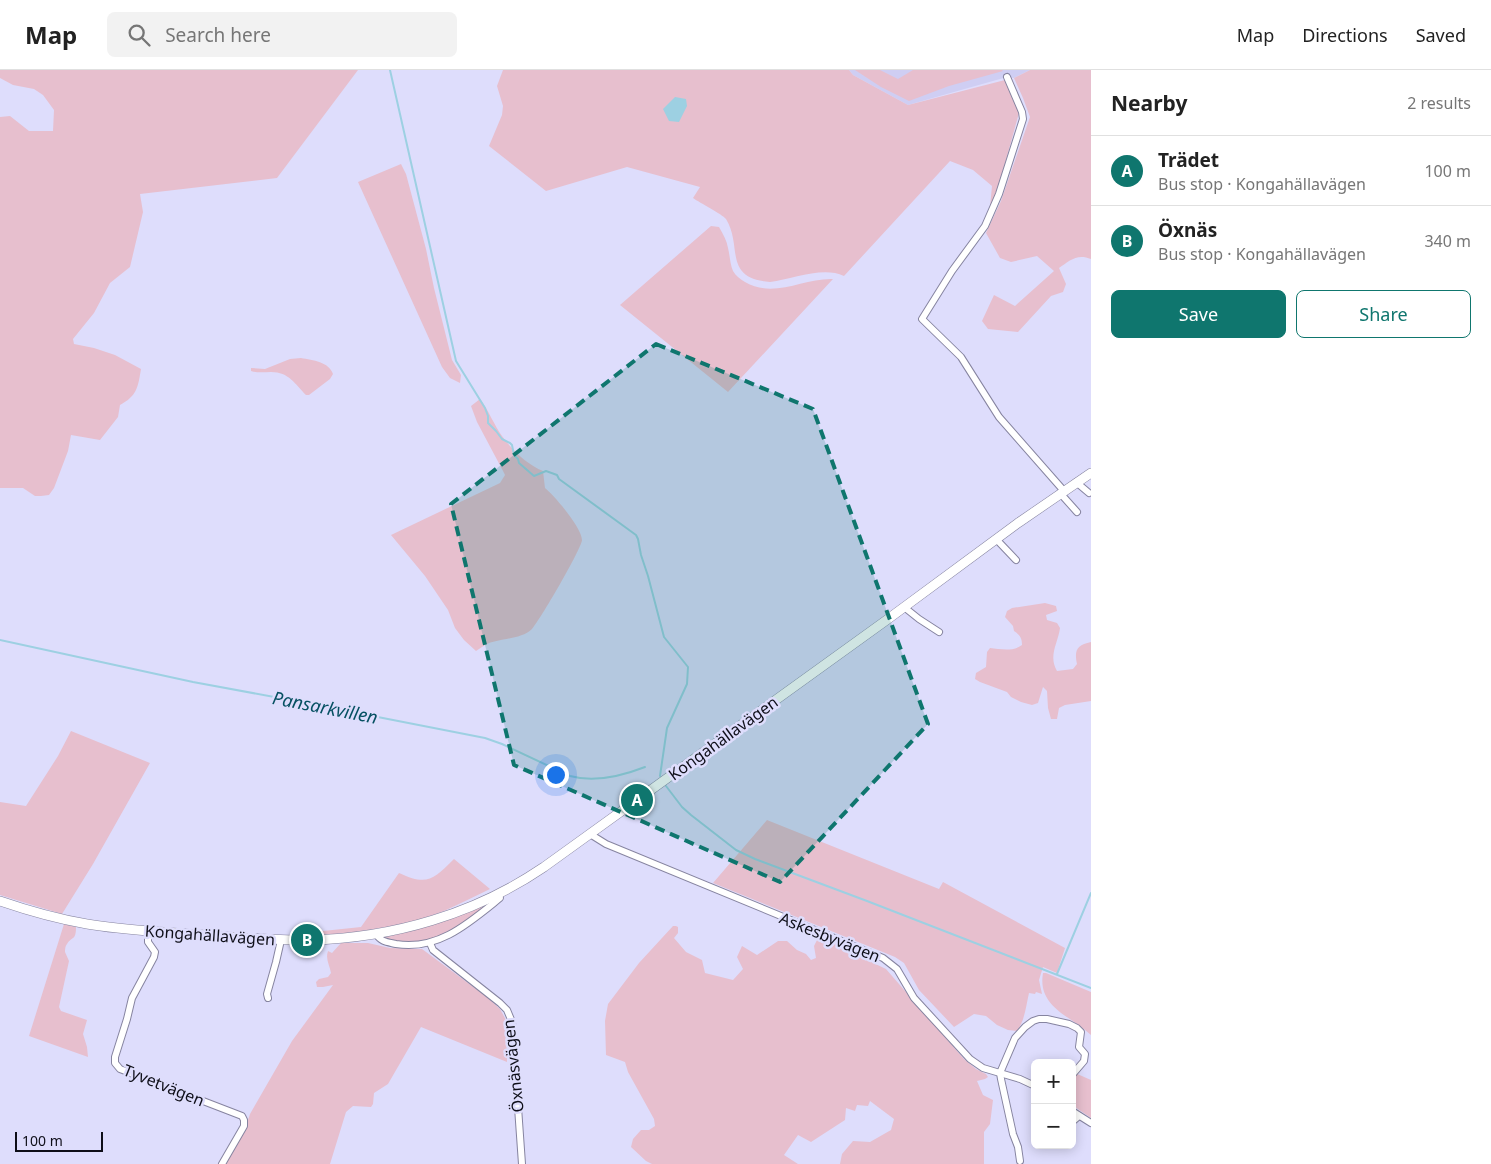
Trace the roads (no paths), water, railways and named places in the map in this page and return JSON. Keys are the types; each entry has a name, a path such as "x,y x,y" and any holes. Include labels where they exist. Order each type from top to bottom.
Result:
{"street":[{"path":"1007,77 1022,112 1023,119 999,194 985,226 952,271 922,318 961,357 1002,422 1077,512"},
{"name":"Kongahällavägen","path":"0,901 64,920 110,927 281,940 328,939 376,934 442,918 499,894 536,872 1091,472"},
{"path":"1076,482 1089,493"},
{"path":"997,540 1016,560"},
{"path":"904,607 939,632"},
{"name":"Askesbyvägen","path":"590,834 593,838 606,844 883,958 897,969 914,998 970,1059 979,1066 1031,1084"},
{"path":"376,934 379,939 385,942 400,944 430,943 469,922 500,898 499,894"},
{"name":"Tyvetvägen","path":"148,930 148,942 155,952 154,957 132,998 115,1062 120,1069 242,1116 244,1126 222,1164"},
{"path":"268,998 267,994 281,940"},
{"name":"Öxnäsvägen","path":"430,943 433,950 500,1003 510,1016 524,1163"},
{"path":"1020,1161 1000,1073 1015,1038 1033,1020 1062,1022 1074,1026 1080,1030 1079,1047 1085,1054 1084,1062 1076,1071"},
{"path":"1076,1114 1091,1124"}],"waterway":[{"path":"390,70 456,361 485,408 488,423 502,439 512,445 514,455 519,463 534,476 546,471 557,475 559,479 636,535 664,637 688,667 687,684 667,728 660,776"},
{"name":"Pansarkvillen","path":"0,640 193,682 485,738 570,776 579,778 608,778 645,767"},
{"path":"666,786 682,807 736,850 755,859 1091,988"},
{"path":"1057,974 1091,893"}],"place":[{"name":"Trädet","path":"637,800"},
{"name":"Öxnäs","path":"307,940"}]}
